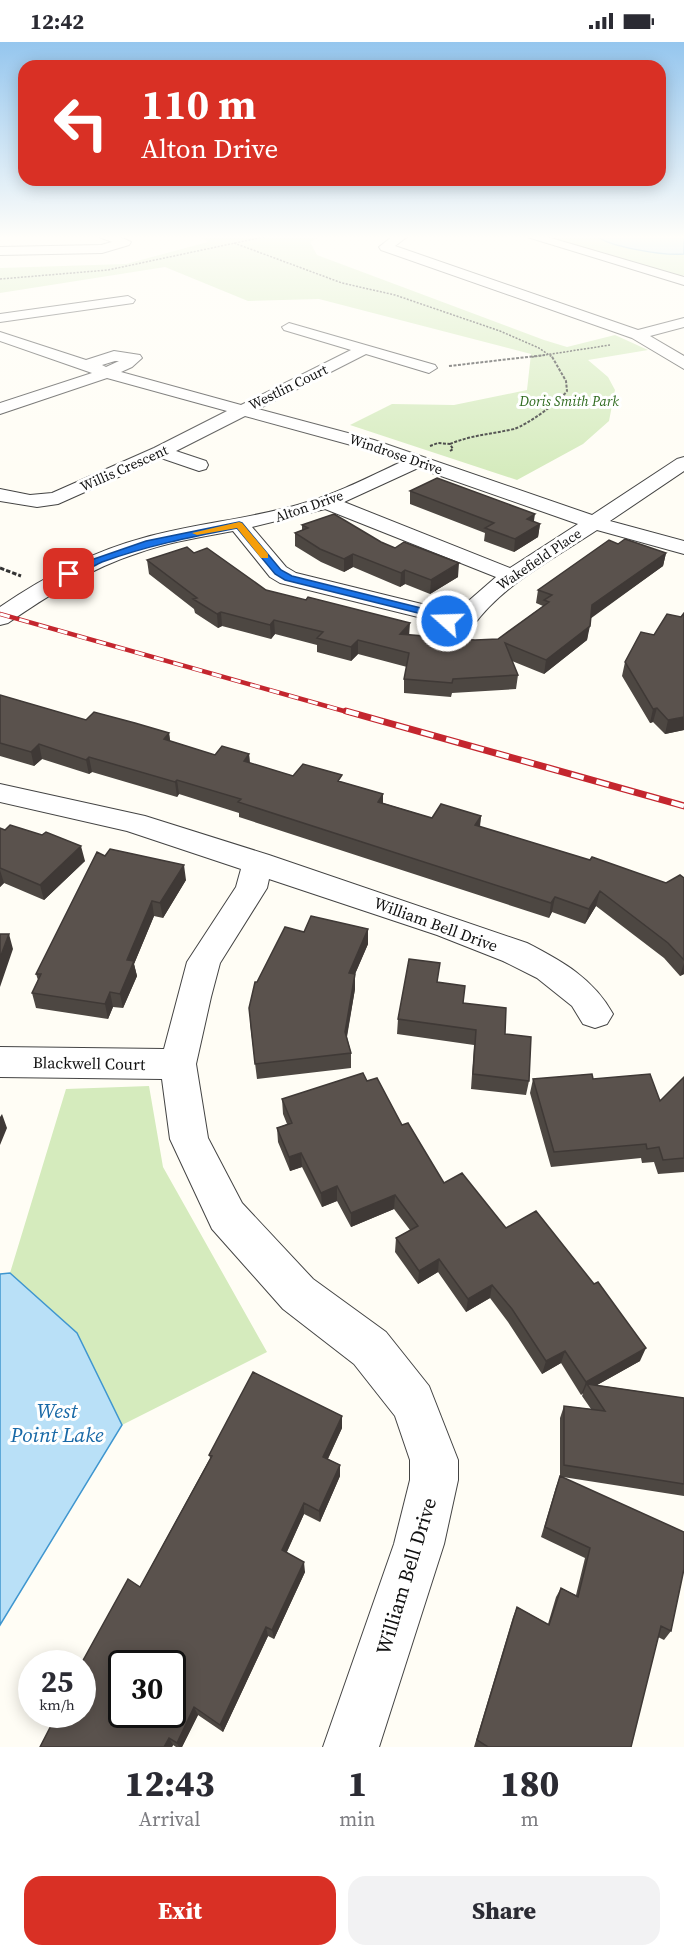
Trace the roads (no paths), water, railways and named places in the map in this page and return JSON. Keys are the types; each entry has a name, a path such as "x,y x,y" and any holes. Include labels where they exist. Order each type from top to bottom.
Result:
{"street":[{"path":"0,318 17,316"},
{"path":"579,316 640,337 673,355 684,364"},
{"path":"640,337 684,322"},
{"name":"Westlin Court","path":"289,327 429,368"},
{"name":"Windrose Drive","path":"0,336 105,373 331,433 593,522 684,548"},
{"name":"Westlin Court","path":"242,409 365,349"},
{"path":"0,410 105,373 129,363 134,358 114,356 85,366"},
{"name":"Willis Crescent","path":"0,495 30,502 50,500 160,452 242,409"},
{"path":"160,452 199,465"},
{"name":"Alton Drive","path":"0,618 45,588 97,561 149,543 271,519 325,502 417,461"},
{"name":"Wakefield Place","path":"239,525 278,572 288,578 426,612 447,621 465,621 473,609 512,576 593,522 680,471"},
{"path":"325,502 512,576"},
{"name":"William Bell Drive","path":"0,793 135,823 258,862 515,952 549,969 584,997 595,1014"},
{"name":"William Bell Drive","path":"258,862 251,888 204,962 178,1064 189,1139 207,1180 227,1216 298,1294 370,1348 413,1402 434,1460 434,1480 419,1544 351,1747"},
{"name":"Blackwell Court","path":"0,1062 178,1064"}],"water":[{"name":"West Point Lake","path":"10,1273 77,1333 122,1425 0,1625 0,1274"}],"railway":[{"path":"0,614 351,713"},
{"path":"346,711 684,806"}],"park label":[{"name":"Doris Smith Park","path":"569,401"}]}
